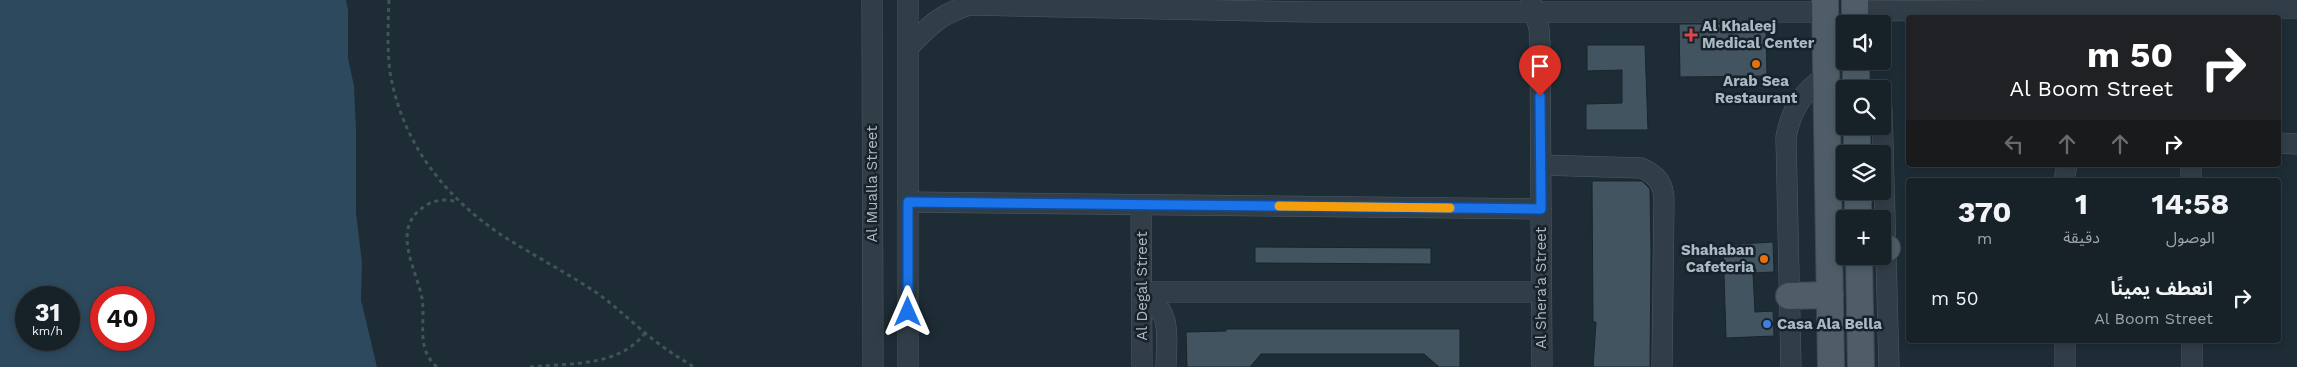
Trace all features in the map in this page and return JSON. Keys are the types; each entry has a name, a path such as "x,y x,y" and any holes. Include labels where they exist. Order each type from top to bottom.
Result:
{"main road":[{"path":"1825,6 1831,367"},
{"path":"1859,265 1861,367"},
{"path":"1789,296 1830,295"}],"street":[{"name":"Al Mualla Street","path":"872,0 873,367"},
{"path":"908,0 908,367"},
{"path":"908,48 933,23 963,3 1347,6 1825,6"},
{"path":"1855,11 2071,9 2131,4 2192,13 2297,8"},
{"name":"Al Shera'a Street","path":"1533,6 1540,44 1542,367"},
{"path":"1791,367 1786,137 1792,112 1798,102 1806,92 1826,76"},
{"path":"1883,135 1884,210"},
{"path":"1541,165 1640,168 1654,175 1659,180 1664,200 1662,367"},
{"path":"908,202 1541,209"},
{"name":"Al Degal Street","path":"1142,205 1142,367"},
{"path":"1886,265 1889,367"},
{"path":"1142,296 1541,292"},
{"path":"1142,296 1156,305 1164,316 1166,367"},
{"path":"2065,343 2065,367"},
{"path":"2192,343 2192,367"}],"path":[{"path":"389,0 388,46 390,71 401,113 419,152 430,170 458,202 505,237 596,292 645,333 694,367"},
{"path":"437,367 430,360 423,346 422,298 410,259 406,237 411,221 421,208 435,201 451,200 458,202"},
{"path":"530,367 615,357 630,349 645,333"}],"water":[{"path":"0,0 346,0 348,10 348,58 354,86 356,213 362,262 361,300 377,367 0,367"}],"building":[{"path":"1679,24 1766,24 1767,76 1680,77"},
{"path":"1587,45 1645,45 1648,130 1586,130 1586,104 1622,103 1622,70 1587,71"},
{"path":"1592,181 1642,181 1650,189 1650,367 1593,367 1596,322 1593,322"},
{"path":"1773,242 1774,272 1753,273 1755,312 1773,311 1774,336 1726,338 1723,245"},
{"path":"1255,247 1431,248 1431,264 1255,263"},
{"path":"1226,329 1460,329 1460,367 1439,367 1424,354 1261,354 1250,367 1187,367 1186,332 1226,331"}],"slow traffic":[{"path":"1279,206 1450,208"}],"place":[{"name":"Al Khaleej Medical Center","path":"1691,35"},
{"name":"Arab Sea Restaurant","path":"1756,64"},
{"name":"Shahaban Cafeteria","path":"1764,259"},
{"name":"Casa Ala Bella","path":"1767,324"}],"route":[{"path":"908,312 908,202 1541,209 1540,96"}]}
